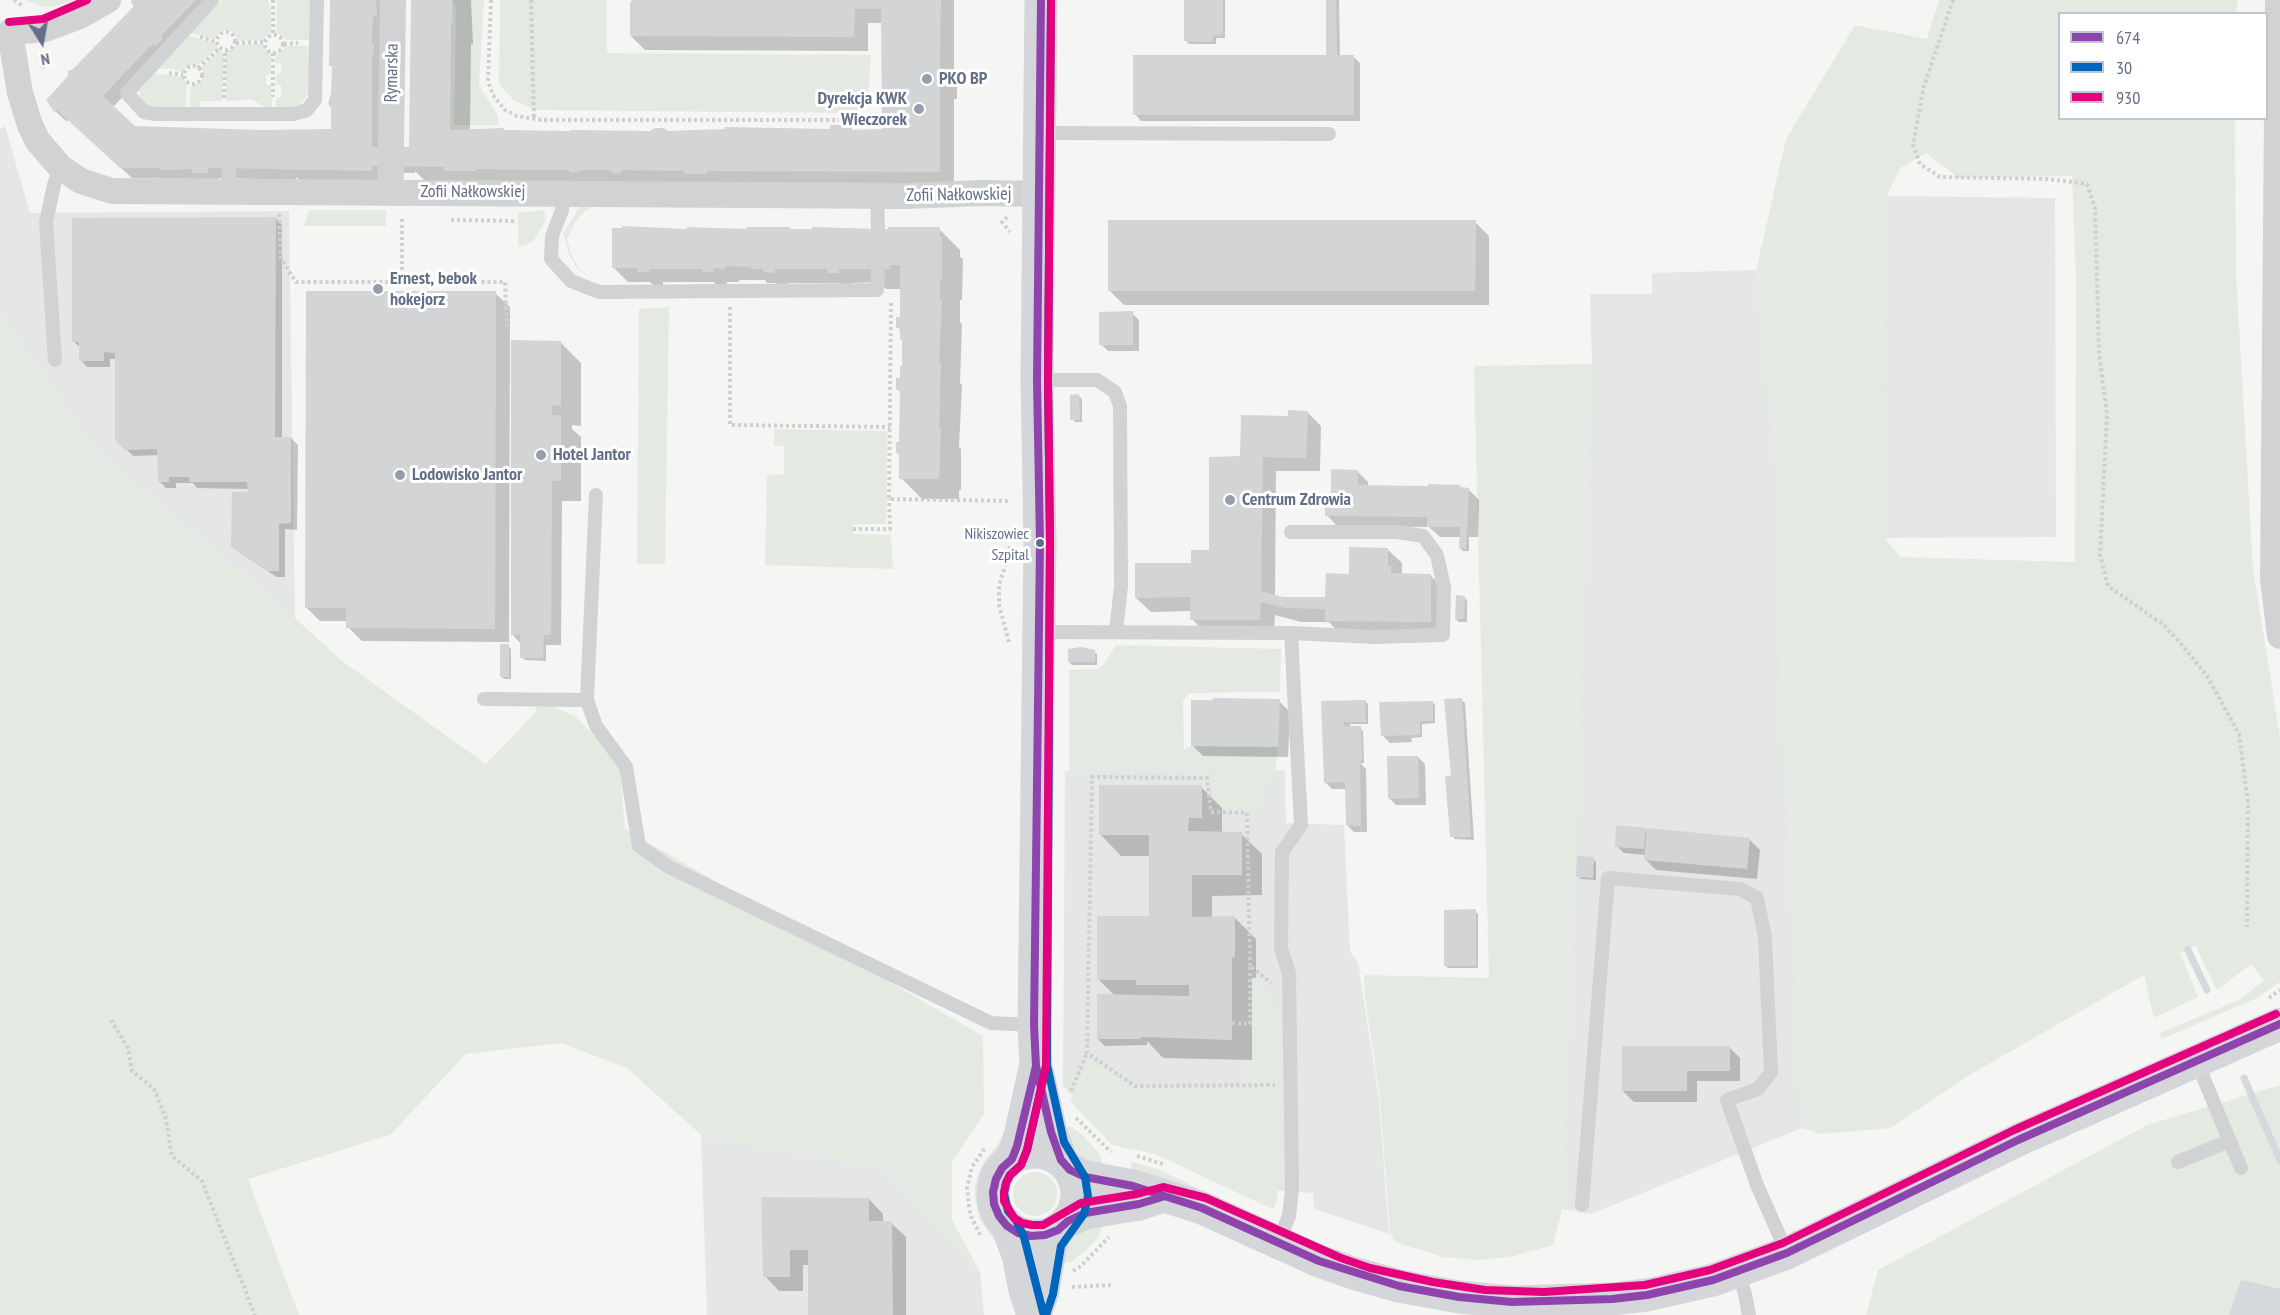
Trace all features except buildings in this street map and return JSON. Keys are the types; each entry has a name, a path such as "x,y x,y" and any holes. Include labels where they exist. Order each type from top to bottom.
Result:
{"street":[{"path":"5,25 45,29 80,16 108,0"},
{"name":"Rymarska","path":"393,0 391,151 396,201"},
{"path":"1034,1315 1042,1291 1051,1244 1075,1209 1078,1196 1076,1182 1053,1138 1036,1066 1034,1025 1024,637 1040,543 1037,380 1041,0"},
{"path":"2278,0 2278,337 2273,579 2280,636"},
{"name":"Zofii Nałkowskiej","path":"5,25 20,93 30,125 46,152 60,167 81,181 112,191 229,181 396,201 563,193 877,196 1038,194"},
{"path":"1034,1315 1025,1290 1018,1255 1007,1226 997,1210 993,1192 1002,1168 1023,1153 1035,1151 1049,1154 1085,1176 1133,1186 1165,1181 1210,1211 1278,1243 1353,1273 1431,1292 1587,1308 1686,1287 1738,1272 1787,1254 2027,1135 2196,1060 2272,1013"},
{"path":"1012,1159 1020,1136 1036,1066"},
{"path":"1007,1226 1018,1233 1031,1236 1045,1235 1085,1213 1139,1204 1165,1181"}],"lane":[{"path":"212,0 174,32 127,93 144,112 294,114 307,110 315,100 317,0"},
{"path":"226,114 229,129"},
{"path":"1039,133 1329,134"},
{"path":"55,360 46,222 60,167"},
{"path":"563,193 562,210 552,236 551,259 571,280 599,292 878,290 878,273"},
{"path":"877,196 878,229"},
{"path":"1037,380 1096,380 1114,392 1120,406 1121,586 1116,632"},
{"path":"596,495 587,700 596,726 626,767 639,846 669,867 991,1023 1034,1025"},
{"path":"1024,637 1116,632 1291,633 1374,637 1443,635 1444,587 1437,555 1422,536 1397,532 1291,532"},
{"path":"1278,1243 1289,1216 1292,1190 1289,974 1281,949 1282,852 1301,825 1291,633"},
{"path":"484,699 587,700"},
{"path":"1582,1205 1608,878 1740,889 1757,898 1765,937 1771,1072 1758,1089 1727,1100 1757,1185 1787,1254"},
{"path":"2196,1060 2241,1168"},
{"path":"2178,1162 2229,1141"},
{"path":"1738,1272 1746,1294 1749,1315"}],"path":[{"path":"273,0 273,34"},
{"path":"491,0 488,81 493,95 505,110 517,116 534,119 839,120"},
{"path":"531,0 534,119"},
{"path":"1953,0 1924,86 1913,145 1920,164 1940,177 2048,178 2087,184 2095,208 2100,353 2107,414 2100,555 2108,586 2164,625 2182,645 2207,676 2239,734 2248,802 2247,927"},
{"path":"226,114 222,50 217,44 217,38 224,32 233,34 236,43"},
{"path":"273,34 281,37 284,44 280,51 273,53 267,49 265,42 266,38 273,34"},
{"path":"236,43 265,42"},
{"path":"198,68 222,50 232,49 236,43"},
{"path":"273,53 274,114"},
{"path":"190,66 198,68 202,74 201,80 196,84 187,83 184,78 185,69 190,66"},
{"path":"396,201 402,282"},
{"path":"278,207 281,259 296,282 505,282 507,326"},
{"path":"853,530 890,529 891,276 878,273"},
{"path":"730,292 730,425 890,427"},
{"path":"890,499 1010,501"},
{"path":"1010,549 999,585 999,608 1024,637"},
{"path":"1067,1099 1087,1053 1092,777 1208,778 1211,812 1247,813 1250,966"},
{"path":"2272,1013 2280,990"},
{"path":"111,1020 128,1047 132,1071 154,1089 166,1119 172,1156 202,1181 255,1315"},
{"path":"1087,1053 1135,1086 1282,1085"},
{"path":"1071,1116 1080,1121 1105,1147 1116,1154"},
{"path":"1132,1155 1148,1158 1165,1181"},
{"path":"1069,1273 1081,1266 1113,1230"},
{"path":"1070,1287 1113,1285"}],"shaded area":[{"path":"25,0 74,0 53,7 43,7"},
{"path":"222,0 268,0 271,9 271,31 262,40 238,41 233,32 228,30 222,31 214,39 190,33"},
{"path":"277,0 310,0 310,40 286,40 276,33"},
{"path":"452,0 484,0 479,85 497,114 499,125 454,125 456,9"},
{"path":"500,0 607,0 607,53 871,55 868,98 862,110 849,113 536,110 513,100 499,83"},
{"path":"1939,0 2238,0 2236,12 2058,12 2058,120 2235,120 2236,273 2253,569 2280,737 2280,982 2257,998 2162,1039 2160,1033 2239,1000 2264,980 2251,964 2216,989 2196,946 2180,953 2198,997 2154,1018 2144,975 1971,1074 1891,1128 1821,1134 1802,1128 1776,577 1777,472 1756,270 1786,139 1855,25 1927,39","holes":["1926,153 1959,178 2072,176 2076,281 2075,562 1900,557 1885,538 1887,196 1900,168"]},
{"path":"188,36 215,43 217,48 199,64 187,66 182,72 175,71 175,69 159,69"},
{"path":"262,44 271,56 271,74 266,75 266,85 271,85 272,108 267,108 252,100 226,101 225,53 238,45"},
{"path":"285,46 310,46 309,91 298,105 292,108 276,108 276,98 281,97 281,85 276,85 276,74 281,74 281,63 276,64 276,55 282,52"},
{"path":"219,51 224,54 222,101 201,101 200,108 190,109 191,87 202,80 201,68"},
{"path":"154,73 182,77 187,84 185,107 154,110 141,100 139,91"},
{"path":"5,126 30,213 289,211 295,618 93,449 0,314 0,129"},
{"path":"1887,196 2055,198 2056,537 1884,538"},
{"path":"597,204 586,210 575,223 567,239 572,256 579,268 591,280 576,267 563,234 583,205"},
{"path":"309,210 386,210 386,226 304,226"},
{"path":"544,210 546,219 534,240 518,247 518,213"},
{"path":"1756,270 1777,472 1776,577 1802,1128 1591,1214 1562,1209 1592,364 1590,294 1652,294 1652,273"},
{"path":"669,307 665,564 637,564 639,309"},
{"path":"0,314 93,449 295,618 342,661 486,764 536,712 536,707 552,706 576,717 599,741 620,772 625,829 983,1036 984,1114 952,1162 952,1220 980,1272 884,1168 701,1135 627,1068 561,1043 466,1054 390,1135 248,1179 299,1315 0,1315"},
{"path":"1592,364 1562,1209 1553,1245 1510,1257 1478,1260 1443,1257 1395,1242 1390,1233 1380,1098 1365,997 1364,975 1489,978 1474,366"},
{"path":"774,429 887,431 886,524 853,524 853,534 891,535 893,569 765,565 767,475 784,474 784,446 774,446"},
{"path":"1116,645 1281,649 1280,692 1190,693 1183,700 1184,750 1191,746 1278,747 1273,786 1263,800 1261,810 1216,808 1211,772 1069,771 1069,670 1097,669 1103,665"},
{"path":"1285,770 1286,823 1344,825 1350,951 1358,963 1379,1099 1389,1234 1314,1209 1313,1193 1269,1190 1082,1107 1063,1086 1065,771"},
{"path":"1252,979 1259,983 1277,1009 1277,1197 1272,1209 1155,1154 1112,1145 1070,1101 1088,1058 1136,1089 1242,1087 1251,1025"},
{"path":"2280,1085 2280,1315 1866,1315 1878,1270 2147,1125"},
{"path":"1058,1125 1071,1127 1083,1135 1101,1156 1104,1175 1080,1165"},
{"path":"701,1135 884,1168 980,1272 984,1315 707,1315"},
{"path":"1003,1137 1005,1149 988,1170 982,1188 983,1206 993,1227 995,1241 979,1219 974,1191 983,1163"},
{"path":"1131,1162 1158,1169 1203,1191 1131,1177"},
{"path":"1035,1172 1051,1178 1057,1194 1051,1210 1035,1216 1019,1210 1013,1194 1019,1178"},
{"path":"1103,1226 1096,1241 1073,1261 1063,1264 1055,1257 1078,1227"},
{"path":"2241,1280 2280,1289 2280,1315 2229,1315"}],"waterway":[{"path":"2188,950 2207,990"},
{"path":"2244,1078 2280,1160"}],"transit line":[{"name":"930","path":"9,22 43,19 87,0"},
{"name":"674","path":"1041,0 1037,380 1040,543 1034,1025 1036,1066 1051,1132 1061,1160 1070,1170 1085,1177 1133,1186 1202,1208 1319,1261 1399,1286 1459,1297 1512,1302 1612,1299 1647,1295 1713,1280 1787,1253 2018,1140 2280,1024"},
{"name":"30","path":"1046,1315 1053,1294 1061,1246 1084,1214 1088,1196 1085,1177 1064,1142 1047,1065 1051,0"},
{"name":"930","path":"1051,0 1046,1066 1027,1150 1021,1165 1010,1175 1006,1183 1004,1201 1014,1218 1022,1223 1043,1225 1081,1203 1137,1194 1163,1187 1206,1198 1341,1258 1370,1268 1433,1282 1485,1290 1544,1292 1645,1285 1710,1270 1783,1243 2014,1130 2276,1014"},
{"name":"674","path":"1036,1066 1017,1146 1012,1159 1002,1168 996,1179 993,1192 994,1204 999,1216 1007,1226 1018,1233 1031,1236 1045,1235 1058,1230 1068,1221 1085,1213 1139,1204 1162,1197"},
{"name":"30","path":"1043,1312 1024,1237 1016,1220 1008,1211 1004,1193 1010,1175 1021,1165 1027,1150 1046,1067"}],"place":[{"name":"PKO BP","path":"927,79"},
{"name":"Dyrekcja KWK Wieczorek","path":"919,109"},
{"name":"Ernest, bebok hokejorz","path":"378,289"},
{"name":"Hotel Jantor","path":"541,455"},
{"name":"Lodowisko Jantor","path":"400,475"},
{"name":"Centrum Zdrowia","path":"1230,500"},
{"name":"Nikiszowiec Szpital","path":"1040,543"}]}
